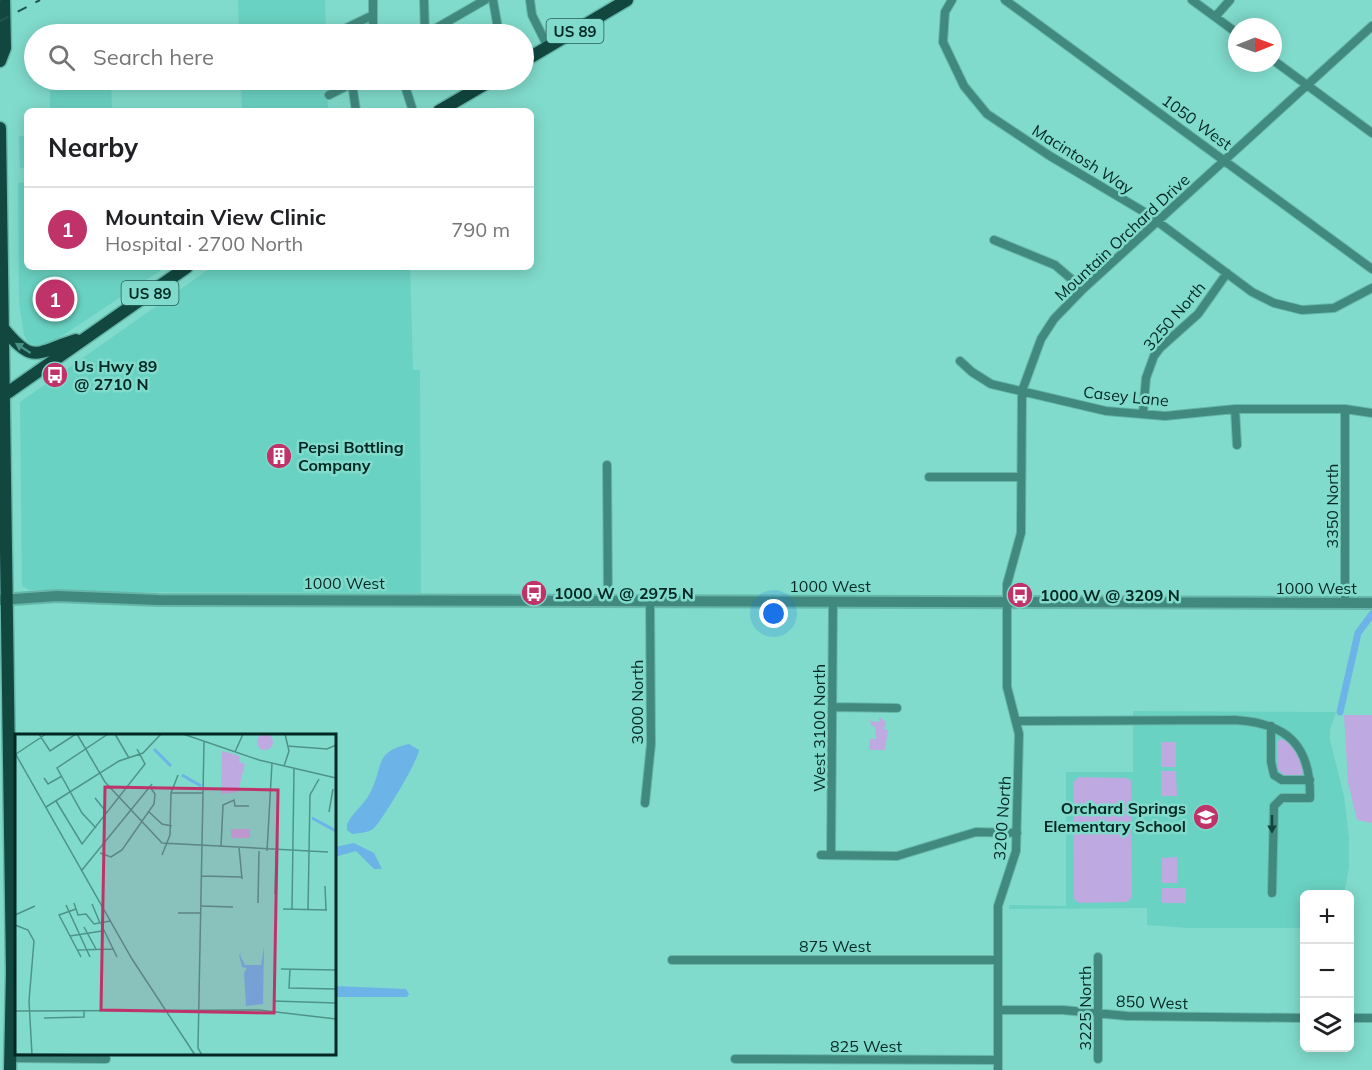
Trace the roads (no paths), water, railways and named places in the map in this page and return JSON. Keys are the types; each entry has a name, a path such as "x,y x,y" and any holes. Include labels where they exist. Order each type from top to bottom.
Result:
{"main road":[{"path":"0,61 4,48 4,0"},
{"name":"US 89","path":"534,55 627,0"},
{"path":"444,108 475,90"},
{"path":"0,129 4,599 12,972 11,1064"},
{"name":"US 89","path":"2,397 183,270"},
{"path":"3,328 20,348 34,354 89,336"}],"street":[{"path":"373,0 373,24"},
{"path":"424,0 425,24"},
{"path":"446,24 484,0"},
{"path":"494,0 498,24"},
{"path":"530,0 532,15 548,47"},
{"name":"Macintosh Way","path":"952,0 945,12 943,42 975,102 987,114 1050,156 1158,222 1252,292 1274,303 1302,310 1334,308 1372,288"},
{"name":"1050 West","path":"1005,0 1372,269"},
{"path":"1192,0 1228,26"},
{"path":"1215,17 1230,0"},
{"path":"355,24 373,15"},
{"name":"Mountain Orchard Drive","path":"1007,603 1007,584 1021,533 1022,391 1041,339 1054,319 1083,289 1372,26"},
{"path":"1282,67 1372,133"},
{"path":"329,95 338,90"},
{"path":"355,90 356,108"},
{"path":"406,90 411,108"},
{"path":"994,240 1055,265 1083,289"},
{"name":"3250 North","path":"1143,414 1146,378 1154,356 1198,314 1227,273"},
{"name":"Casey Lane","path":"960,361 983,380 1086,408 1165,416 1235,409 1345,409 1372,413"},
{"path":"1235,409 1237,445"},
{"name":"3350 North","path":"1345,409 1345,603"},
{"path":"607,465 608,600"},
{"path":"929,477 1021,477"},
{"name":"1000 West","path":"4,599 57,596 158,600 1372,603"},
{"name":"3000 North","path":"645,803 651,744 650,600"},
{"name":"West 3100 North","path":"831,855 832,601"},
{"name":"3200 North","path":"998,1070 998,906 1013,866 1017,832 1018,721 1007,687 1007,603"},
{"path":"832,707 897,708"},
{"path":"1018,721 1235,720 1255,721 1279,729 1299,748 1307,760 1310,798 1282,798 1274,806 1272,893"},
{"path":"1271,726 1271,762 1274,775 1282,780 1310,780"},
{"path":"821,855 897,856 976,832 1017,832"},
{"name":"3225 North","path":"1098,957 1098,1059"},
{"name":"875 West","path":"672,960 998,960"},
{"name":"850 West","path":"998,1010 1098,1012 1127,1016 1300,1018"},
{"path":"1354,1018 1372,1018"},
{"path":"11,1064 70,1059 106,1059"},
{"path":"70,1059 70,1070"},
{"name":"825 West","path":"735,1059 998,1060"}],"water":[{"path":"409,744 419,750 392,803 372,830 352,834 347,830 347,824 370,793 381,762 390,751"},
{"path":"354,843 374,853 382,869 374,869 356,851 336,857 336,847"},
{"path":"336,986 406,989 409,994 407,997 336,997"}],"waterway":[{"path":"1340,712 1358,633 1372,614"}],"railway":[{"path":"0,21 40,0"}],"place":[{"name":"Mountain View Clinic","path":"55,299"},
{"name":"Us Hwy 89 @ 2710 N","path":"55,375"},
{"name":"Pepsi Bottling Company","path":"279,456"},
{"name":"1000 W @ 2975 N","path":"534,593"},
{"name":"1000 W @ 3209 N","path":"1020,595"},
{"name":"Orchard Springs Elementary School","path":"1206,817"}]}
